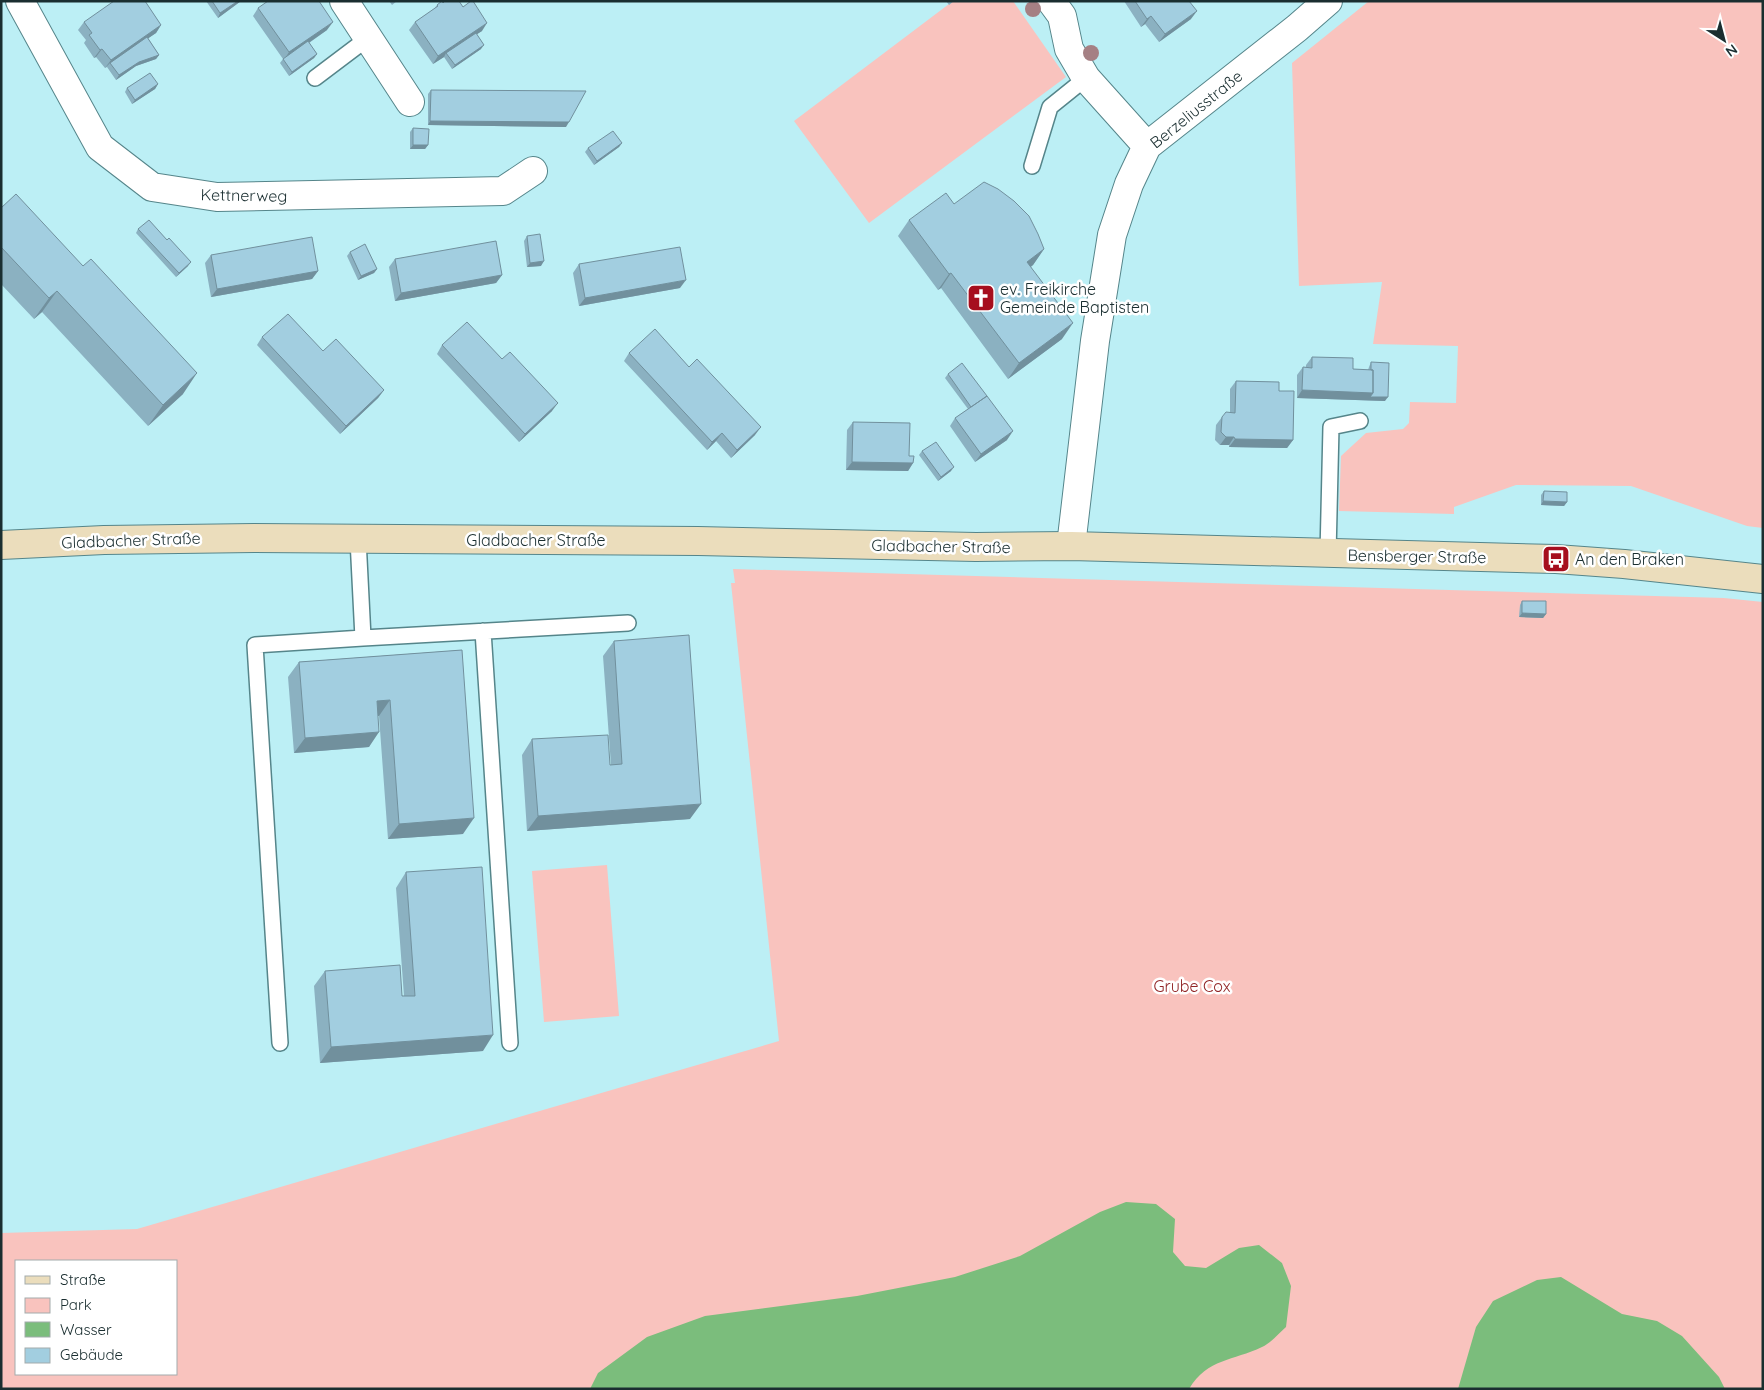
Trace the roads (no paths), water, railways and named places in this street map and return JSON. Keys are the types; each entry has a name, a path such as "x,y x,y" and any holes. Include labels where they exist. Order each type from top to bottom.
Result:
{"main road":[{"name":"Gladbacher Straße","path":"1,545 104,540 254,538 698,541 976,547 1071,546"},
{"name":"Bensberger Straße","path":"1071,546 1556,559 1624,564 1763,579"}],"street":[{"name":"Kettnerweg","path":"20,1 100,147 152,187 217,197 503,191 533,171"},
{"path":"344,1 410,102"},
{"path":"1051,1 1062,16 1068,49 1086,78 1147,146"},
{"name":"Berzeliusstraße","path":"1071,546 1095,341 1112,235 1129,184 1147,146 1297,28 1328,1"}],"lane":[{"path":"315,78 368,38"},
{"path":"1032,166 1050,107 1086,78"},
{"path":"1328,554 1331,427 1360,421"},
{"path":"358,539 363,638"},
{"path":"280,1043 255,645 628,623"},
{"path":"483,631 510,1043"}],"water":[{"path":"1126,1202 1156,1204 1175,1219 1173,1252 1185,1266 1206,1268 1239,1248 1259,1245 1282,1263 1291,1286 1286,1327 1265,1345 1204,1371 1189,1389 590,1389 598,1373 647,1337 705,1316 857,1296 955,1277 1020,1256 1100,1212"},
{"path":"1561,1277 1622,1314 1657,1321 1682,1336 1719,1377 1725,1389 1458,1389 1476,1327 1493,1301 1537,1280"}],"place":[{"name":"ev. Freikirche Gemeinde Baptisten","path":"981,298"},
{"name":"An den Braken","path":"1556,559"}],"park label":[{"name":"Grube Cox","path":"1192,986"}]}
